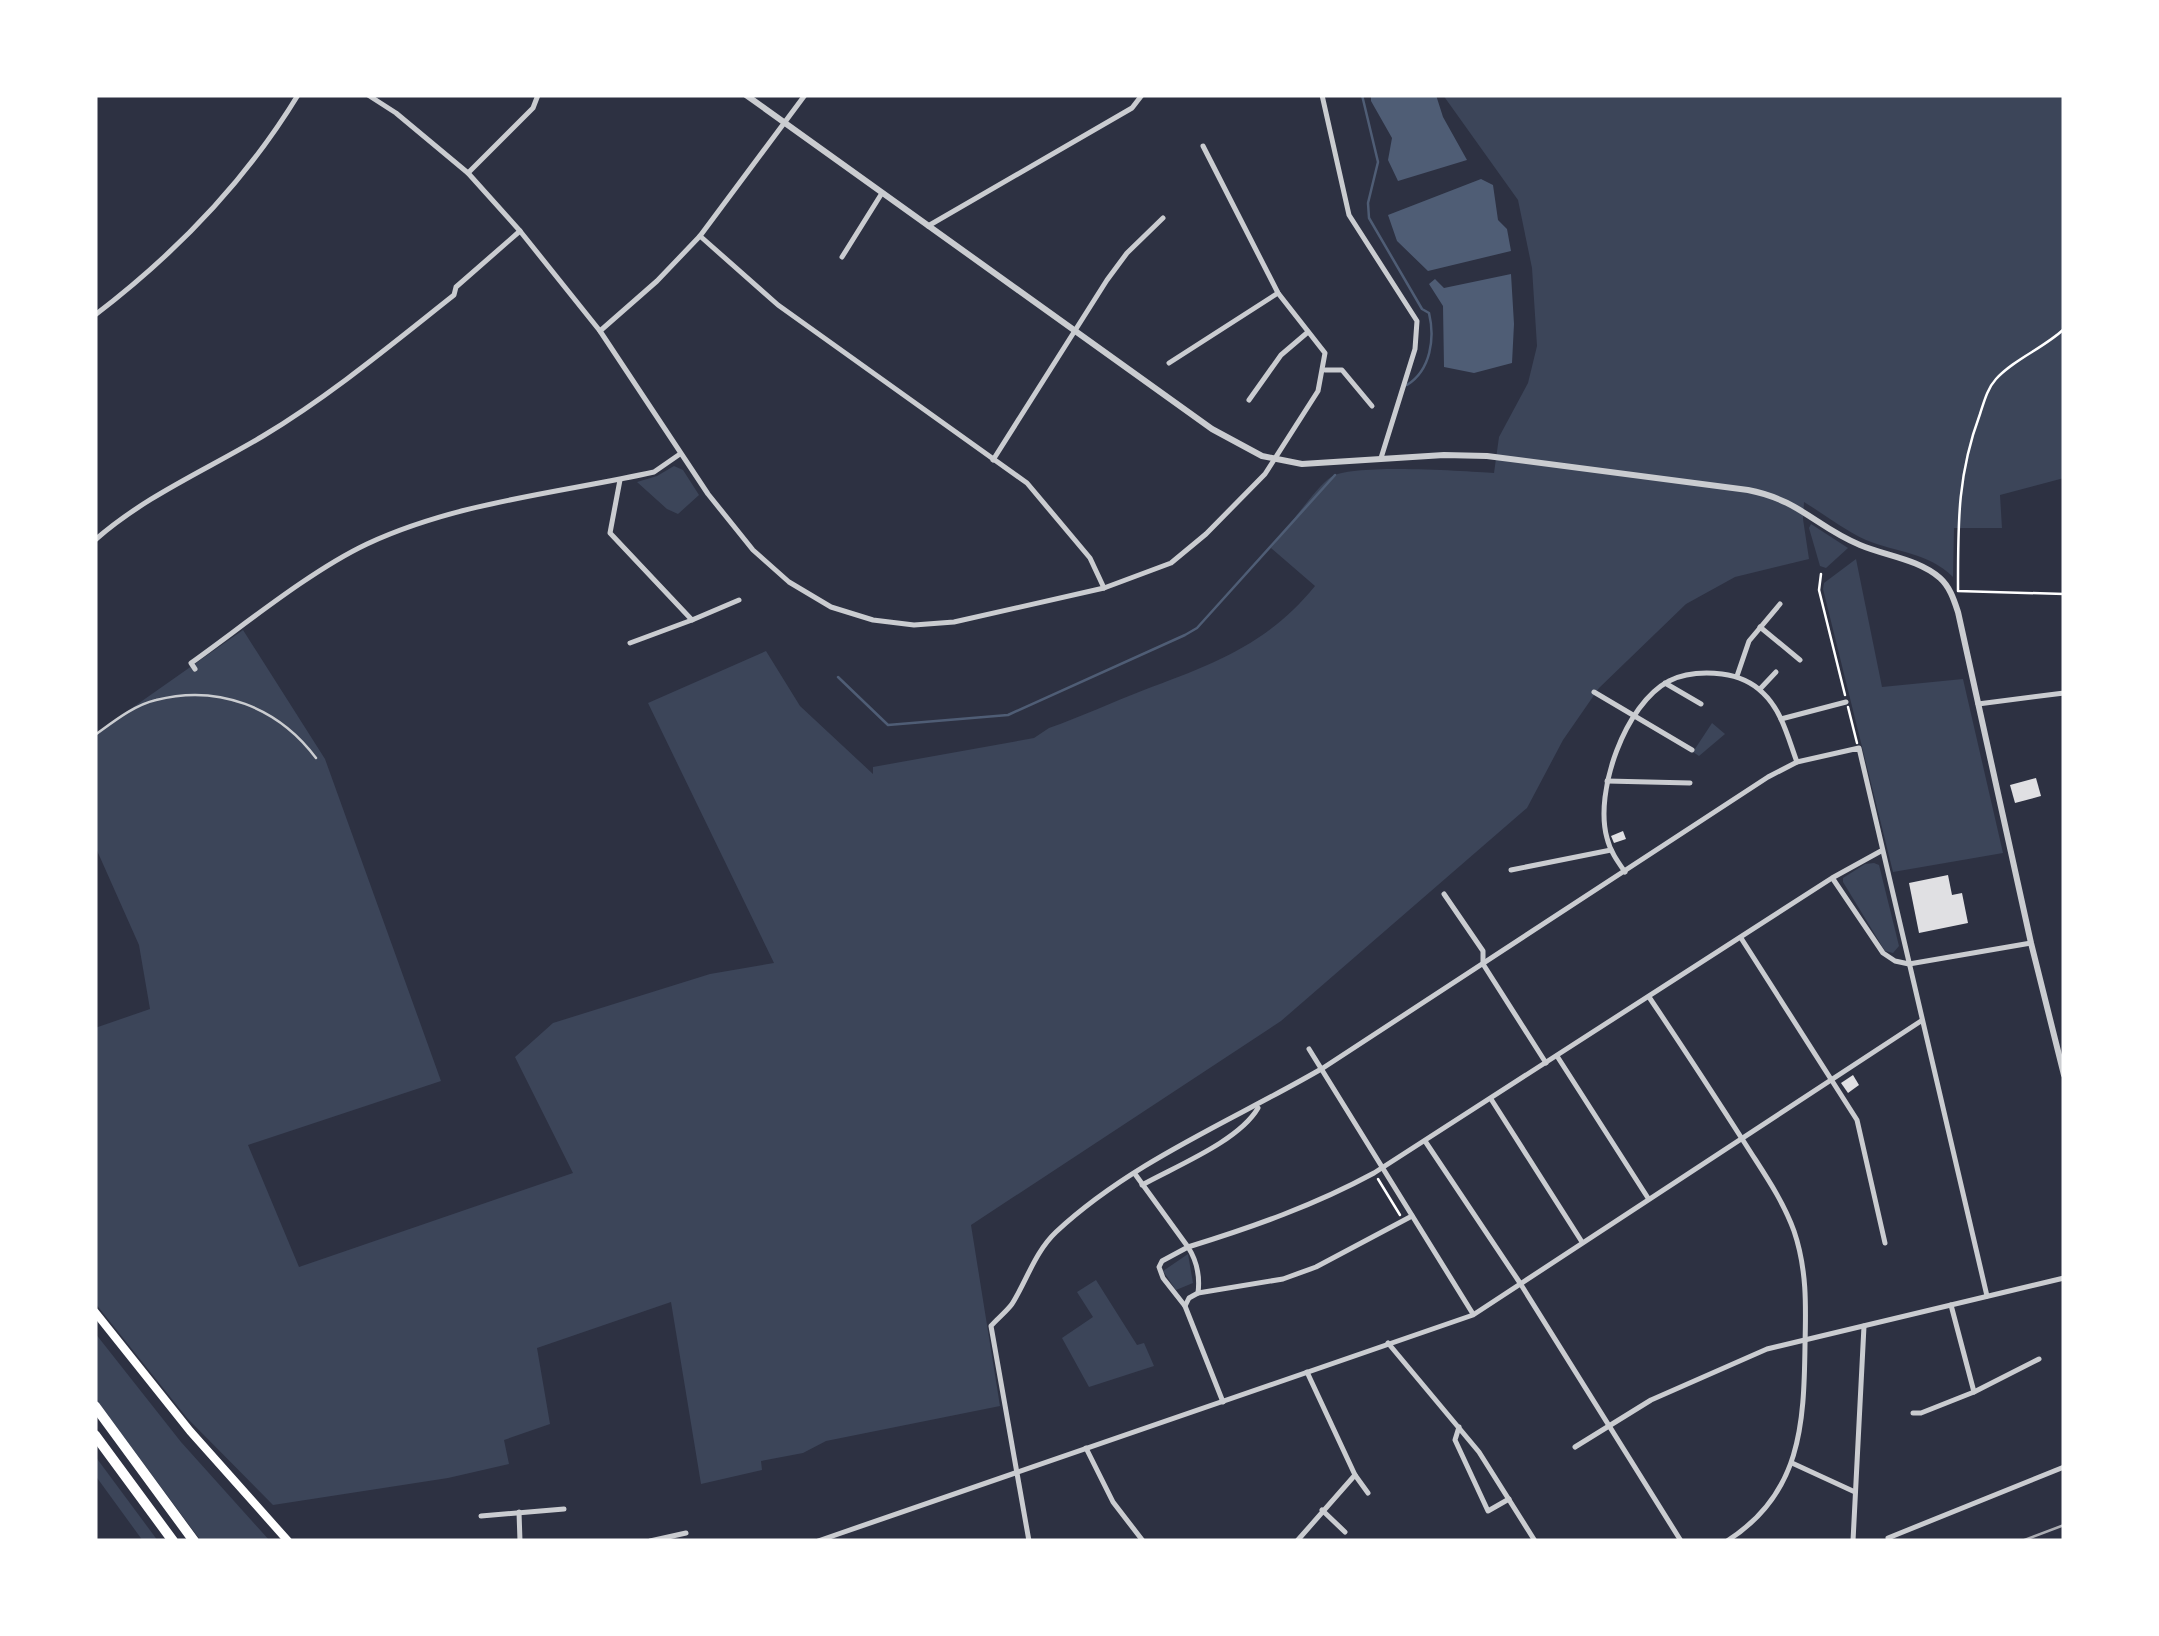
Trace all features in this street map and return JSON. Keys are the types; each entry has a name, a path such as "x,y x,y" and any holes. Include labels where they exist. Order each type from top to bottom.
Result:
{"highway":[{"path":"95,1406 194,1541"},
{"path":"95,1435 173,1541"}],"main road":[{"path":"95,1312 190,1431 288,1541"}],"street":[{"path":"95,315 198,227 252,162 298,95"},
{"path":"368,95 396,113 468,174 520,231 600,331 680,454 753,550 788,582 831,608 873,620 914,625 954,622 1104,588 1171,564 1265,474 1318,392 1326,354 1278,293 1203,146"},
{"path":"468,174 533,108 538,95"},
{"path":"746,95 1212,430 1274,460 1320,465 1444,455 1486,456 1748,490 1782,498 1842,536 1920,565 1941,578 1958,612 2031,944 2060,1038 2064,1074"},
{"path":"600,331 657,282 700,236 805,95"},
{"path":"928,226 1132,108 1142,95"},
{"path":"1322,95 1349,215 1417,321 1416,349 1381,459"},
{"path":"842,257 882,193"},
{"path":"993,460 1127,253 1163,218"},
{"path":"95,540 167,488 262,436 351,377 454,295 456,287 520,231"},
{"path":"700,236 778,305 1026,483 1090,558 1104,588"},
{"path":"1169,362 1278,293"},
{"path":"1250,400 1281,355 1308,332"},
{"path":"1325,370 1342,370 1372,406"},
{"path":"194,669 191,664 338,560 366,545 431,520 654,472 680,454"},
{"path":"620,480 610,533 692,620"},
{"path":"630,642 739,600"},
{"path":"1736,676 1749,641 1780,604"},
{"path":"1760,627 1800,660"},
{"path":"1626,872 1611,850 1604,819 1608,780 1617,750 1635,717 1666,683 1688,674 1711,672 1736,676 1760,689 1781,720 1798,762"},
{"path":"1760,689 1776,672"},
{"path":"1666,683 1701,704"},
{"path":"1594,692 1692,750"},
{"path":"1978,704 2064,693"},
{"path":"1781,720 1846,702"},
{"path":"1028,1541 991,1326 1008,1309 1052,1235 1135,1174 1323,1068 1768,777 1798,762 1859,748 1987,1296"},
{"path":"1608,780 1690,783"},
{"path":"1510,870 1611,850"},
{"path":"1223,1402 1185,1306 1163,1278 1162,1260 1336,1194 1374,1173 1832,878 1881,851"},
{"path":"1832,878 1883,953 1895,961 1909,964 2031,944"},
{"path":"1444,894 1483,951 1483,964 1546,1063"},
{"path":"1740,938 1859,1126 1885,1243"},
{"path":"1649,997 1783,1205 1794,1231 1804,1279 1804,1412 1792,1463 1762,1511 1726,1541"},
{"path":"818,1541 1473,1315 1921,1021"},
{"path":"1309,1049 1473,1315"},
{"path":"1557,1056 1648,1198"},
{"path":"1491,1099 1582,1242"},
{"path":"1142,1185 1228,1136 1252,1119 1260,1106"},
{"path":"1425,1141 1520,1283 1681,1541"},
{"path":"1135,1174 1188,1247 1197,1267 1198,1294"},
{"path":"1185,1306 1189,1298 1198,1294 1283,1279 1316,1267 1412,1216"},
{"path":"1575,1447 1651,1400 1716,1369 1805,1338 2064,1278"},
{"path":"1951,1304 1974,1392"},
{"path":"1853,1541 1864,1326"},
{"path":"1388,1343 1459,1427 1510,1499 1534,1541"},
{"path":"1912,1413 1974,1392 2039,1359"},
{"path":"1307,1372 1355,1475 1368,1493"},
{"path":"1459,1427 1455,1440 1488,1511 1510,1499"},
{"path":"1086,1448 1113,1502 1142,1541"},
{"path":"1792,1463 1855,1492"},
{"path":"1886,1540 2064,1467"},
{"path":"1296,1541 1355,1475"},
{"path":"481,1516 564,1509"},
{"path":"1322,1510 1345,1532"},
{"path":"519,1512 520,1541"},
{"path":"650,1541 686,1533"}],"lane":[{"path":"95,735 156,700 214,694 267,713 288,726 316,758"}],"path":[{"path":"2064,329 2046,346 2001,374 1988,390 1969,442 1958,497 1958,591 2064,594"},
{"path":"1820,574 1819,590 1859,748"},
{"path":"1374,1173 1403,1220"}],"shaded area":[{"path":"1371,95 1436,95 1443,117 1467,160 1398,181 1388,160 1392,138"},
{"path":"1443,95 2064,95 2064,478 2000,495 2002,528 1954,528 1953,577 1933,562 1858,536 1804,502 1809,559 1735,577 1686,604 1599,688 1563,740 1527,808 1281,1021 971,1225 1000,1406 826,1441 803,1453 761,1461 762,1470 701,1484 671,1302 537,1348 550,1424 504,1440 509,1464 448,1478 273,1505 187,1418 95,1303 95,1028 150,1009 139,945 95,846 95,734 243,630 325,759 441,1081 248,1145 299,1267 573,1173 515,1057 553,1023 710,974 774,963 648,703 766,651 800,706 873,774 873,767 1034,738 1049,728 1216,661 1278,623 1315,586 1271,548 1331,477 1384,469 1494,473 1499,437 1528,383 1537,346 1532,268 1518,200"},
{"path":"1481,179 1493,185 1498,220 1507,229 1511,251 1428,271 1397,241 1388,215"},
{"path":"1511,274 1512,363 1474,373 1444,367 1443,306 1429,284 1435,279 1444,288"},
{"path":"674,466 683,470 699,495 678,514 637,482"},
{"path":"1811,524 1848,548 1826,568 1820,566"},
{"path":"1856,559 1882,687 1963,679 2003,853 1893,872 1823,589 1824,583"},
{"path":"1712,723 1725,734 1699,756 1693,752"},
{"path":"1865,864 1879,865 1899,946 1893,953 1885,951 1843,882 1843,878"},
{"path":"1188,1254 1193,1283 1176,1290 1163,1271"},
{"path":"1096,1280 1137,1345 1144,1343 1154,1366 1089,1387 1062,1338 1093,1317 1077,1292"},
{"path":"95,1333 181,1442 270,1541 201,1541 95,1398"},
{"path":"95,1456 158,1541 143,1541 95,1475"}],"building":[{"path":"2036,778 2041,796 2015,803 2010,785"},
{"path":"1623,831 1626,839 1614,843 1611,836"},
{"path":"1948,875 1952,895 1962,893 1968,923 1919,933 1909,883"},
{"path":"1853,1075 1859,1085 1848,1093 1841,1083"}],"waterway":[{"path":"1362,95 1378,162 1368,203 1369,218 1422,309 1429,313 1431,323 1426,362 1407,385"},
{"path":"838,677 888,725 1008,715 1197,628 1335,475"}],"railway":[{"path":"2022,1541 2064,1525"}]}
